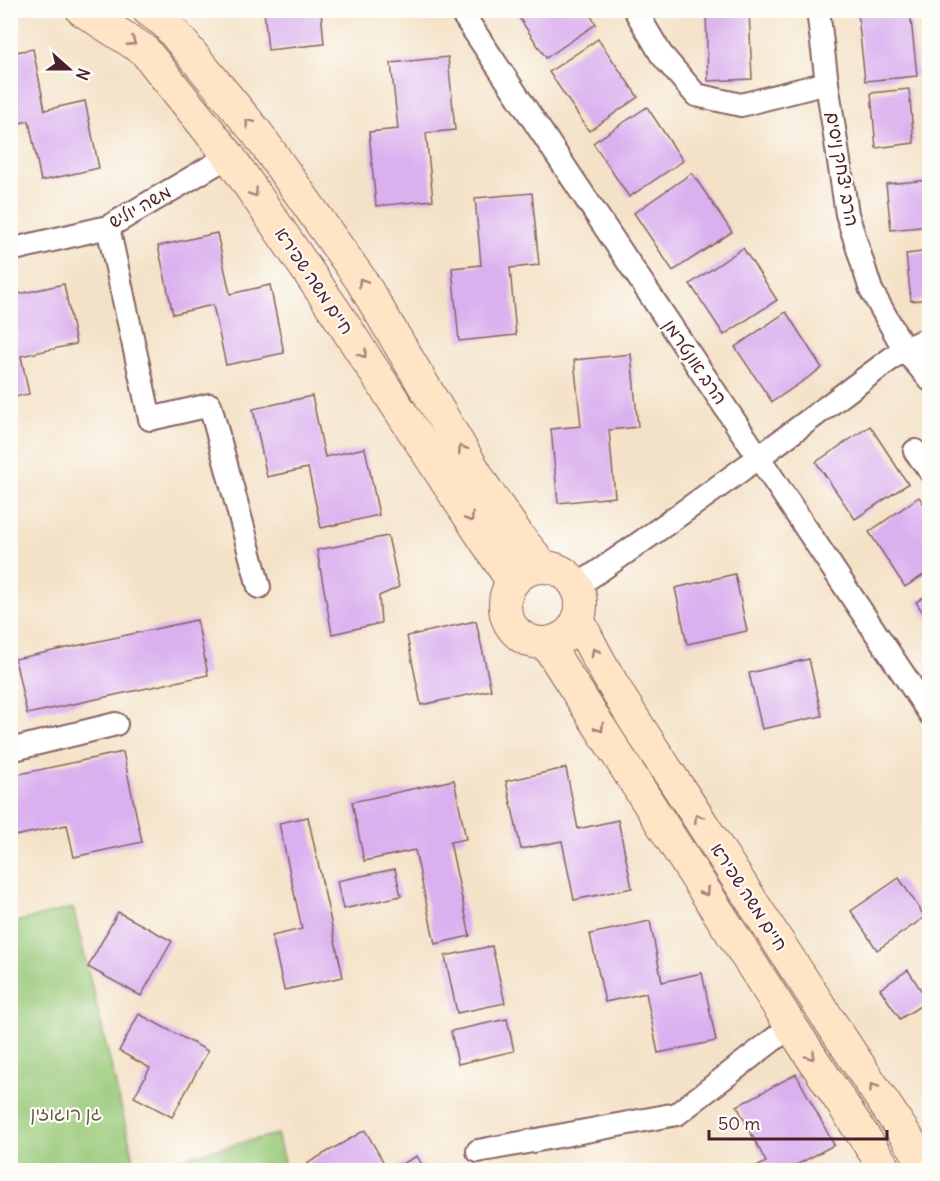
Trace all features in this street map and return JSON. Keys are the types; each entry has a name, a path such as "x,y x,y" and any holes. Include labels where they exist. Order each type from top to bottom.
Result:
{"street":[{"name":"חיים משה שפירא","path":"82,10 144,50 229,156 335,310 512,580"},
{"name":"חיים משה שפירא","path":"148,10 166,23 257,133 362,280 483,485 519,537 543,566"},
{"name":"הרב אונטרמן","path":"460,10 930,714"},
{"path":"635,10 661,54 696,95 741,105 826,83"},
{"name":"הרב יצחק ניסים","path":"818,10 826,83 847,214 871,290 904,349 930,380"},
{"name":"משה יוליש","path":"10,250 108,226 229,156"},
{"path":"108,226 150,419 210,405 259,587"},
{"path":"577,586 638,545 904,349 930,338"},
{"path":"915,451 930,471"},
{"path":"543,566 553,567 570,578 577,586 581,608 578,619 566,636 546,643 533,642 521,637 506,617 504,604 506,592 512,580 531,567 543,566"},
{"name":"חיים משה שפירא","path":"578,619 593,650 635,719 818,1005 928,1170"},
{"name":"חיים משה שפירא","path":"546,643 886,1170"},
{"path":"10,750 116,724"},
{"path":"478,1151 677,1114 791,1026"}],"green space":[{"name":"גן רוגוזין","path":"73,908 136,1169 277,1134 286,1170 11,1170 11,923"}],"building":[{"path":"264,10 321,10 324,44 268,50"},
{"path":"514,10 587,10 596,24 546,58"},
{"path":"749,10 752,79 708,81 706,11"},
{"path":"910,10 917,76 865,81 858,16"},
{"path":"598,39 638,97 589,131 549,72"},
{"path":"33,49 45,110 85,101 99,168 41,181 29,121 10,125 10,53"},
{"path":"448,57 455,130 426,133 433,200 376,206 369,132 398,129 391,63"},
{"path":"909,89 914,143 876,148 871,93"},
{"path":"647,107 683,161 629,197 593,143"},
{"path":"692,173 732,232 673,271 634,213"},
{"path":"929,180 930,226 891,230 886,184"},
{"path":"532,193 539,265 510,268 516,335 459,341 452,268 481,265 475,198"},
{"path":"217,233 230,294 270,285 284,353 226,365 213,305 173,314 158,246"},
{"path":"743,248 777,300 724,335 690,284"},
{"path":"930,251 930,299 911,301 906,254"},
{"path":"64,284 76,344 21,356 29,394 10,398 10,296"},
{"path":"786,312 822,368 772,402 735,347"},
{"path":"631,354 638,427 609,430 615,497 558,503 551,429 581,426 574,360"},
{"path":"312,396 325,457 365,448 379,515 321,528 308,468 267,477 253,409"},
{"path":"870,426 908,484 855,519 816,462"},
{"path":"919,497 930,513 930,571 905,587 869,532"},
{"path":"388,536 399,587 379,596 381,623 332,634 317,550"},
{"path":"735,574 747,631 687,644 675,588"},
{"path":"930,593 930,623 916,602"},
{"path":"197,620 208,675 27,714 15,659"},
{"path":"476,621 491,690 421,705 407,636"},
{"path":"809,659 822,716 762,729 749,673"},
{"path":"123,752 142,842 74,857 67,825 10,837 10,776"},
{"path":"566,768 578,829 618,820 632,888 574,900 562,841 521,849 506,781"},
{"path":"454,780 466,839 450,842 470,936 435,944 415,850 364,861 352,802"},
{"path":"308,817 343,977 284,990 272,936 302,929 279,823"},
{"path":"395,869 401,896 343,909 337,881"},
{"path":"899,878 925,917 877,950 851,911"},
{"path":"118,912 172,941 141,996 88,967"},
{"path":"650,921 662,982 702,973 716,1041 658,1053 646,993 605,1002 590,934"},
{"path":"492,946 505,1003 457,1013 445,956"},
{"path":"908,970 928,1001 900,1019 880,989"},
{"path":"139,1014 208,1051 172,1117 134,1097 150,1068 119,1051"},
{"path":"507,1019 514,1051 458,1064 451,1031"},
{"path":"796,1074 834,1145 787,1170 751,1170 766,1162 737,1106"},
{"path":"365,1130 388,1170 313,1170 308,1163"},
{"path":"417,1156 425,1170 391,1170"}]}
